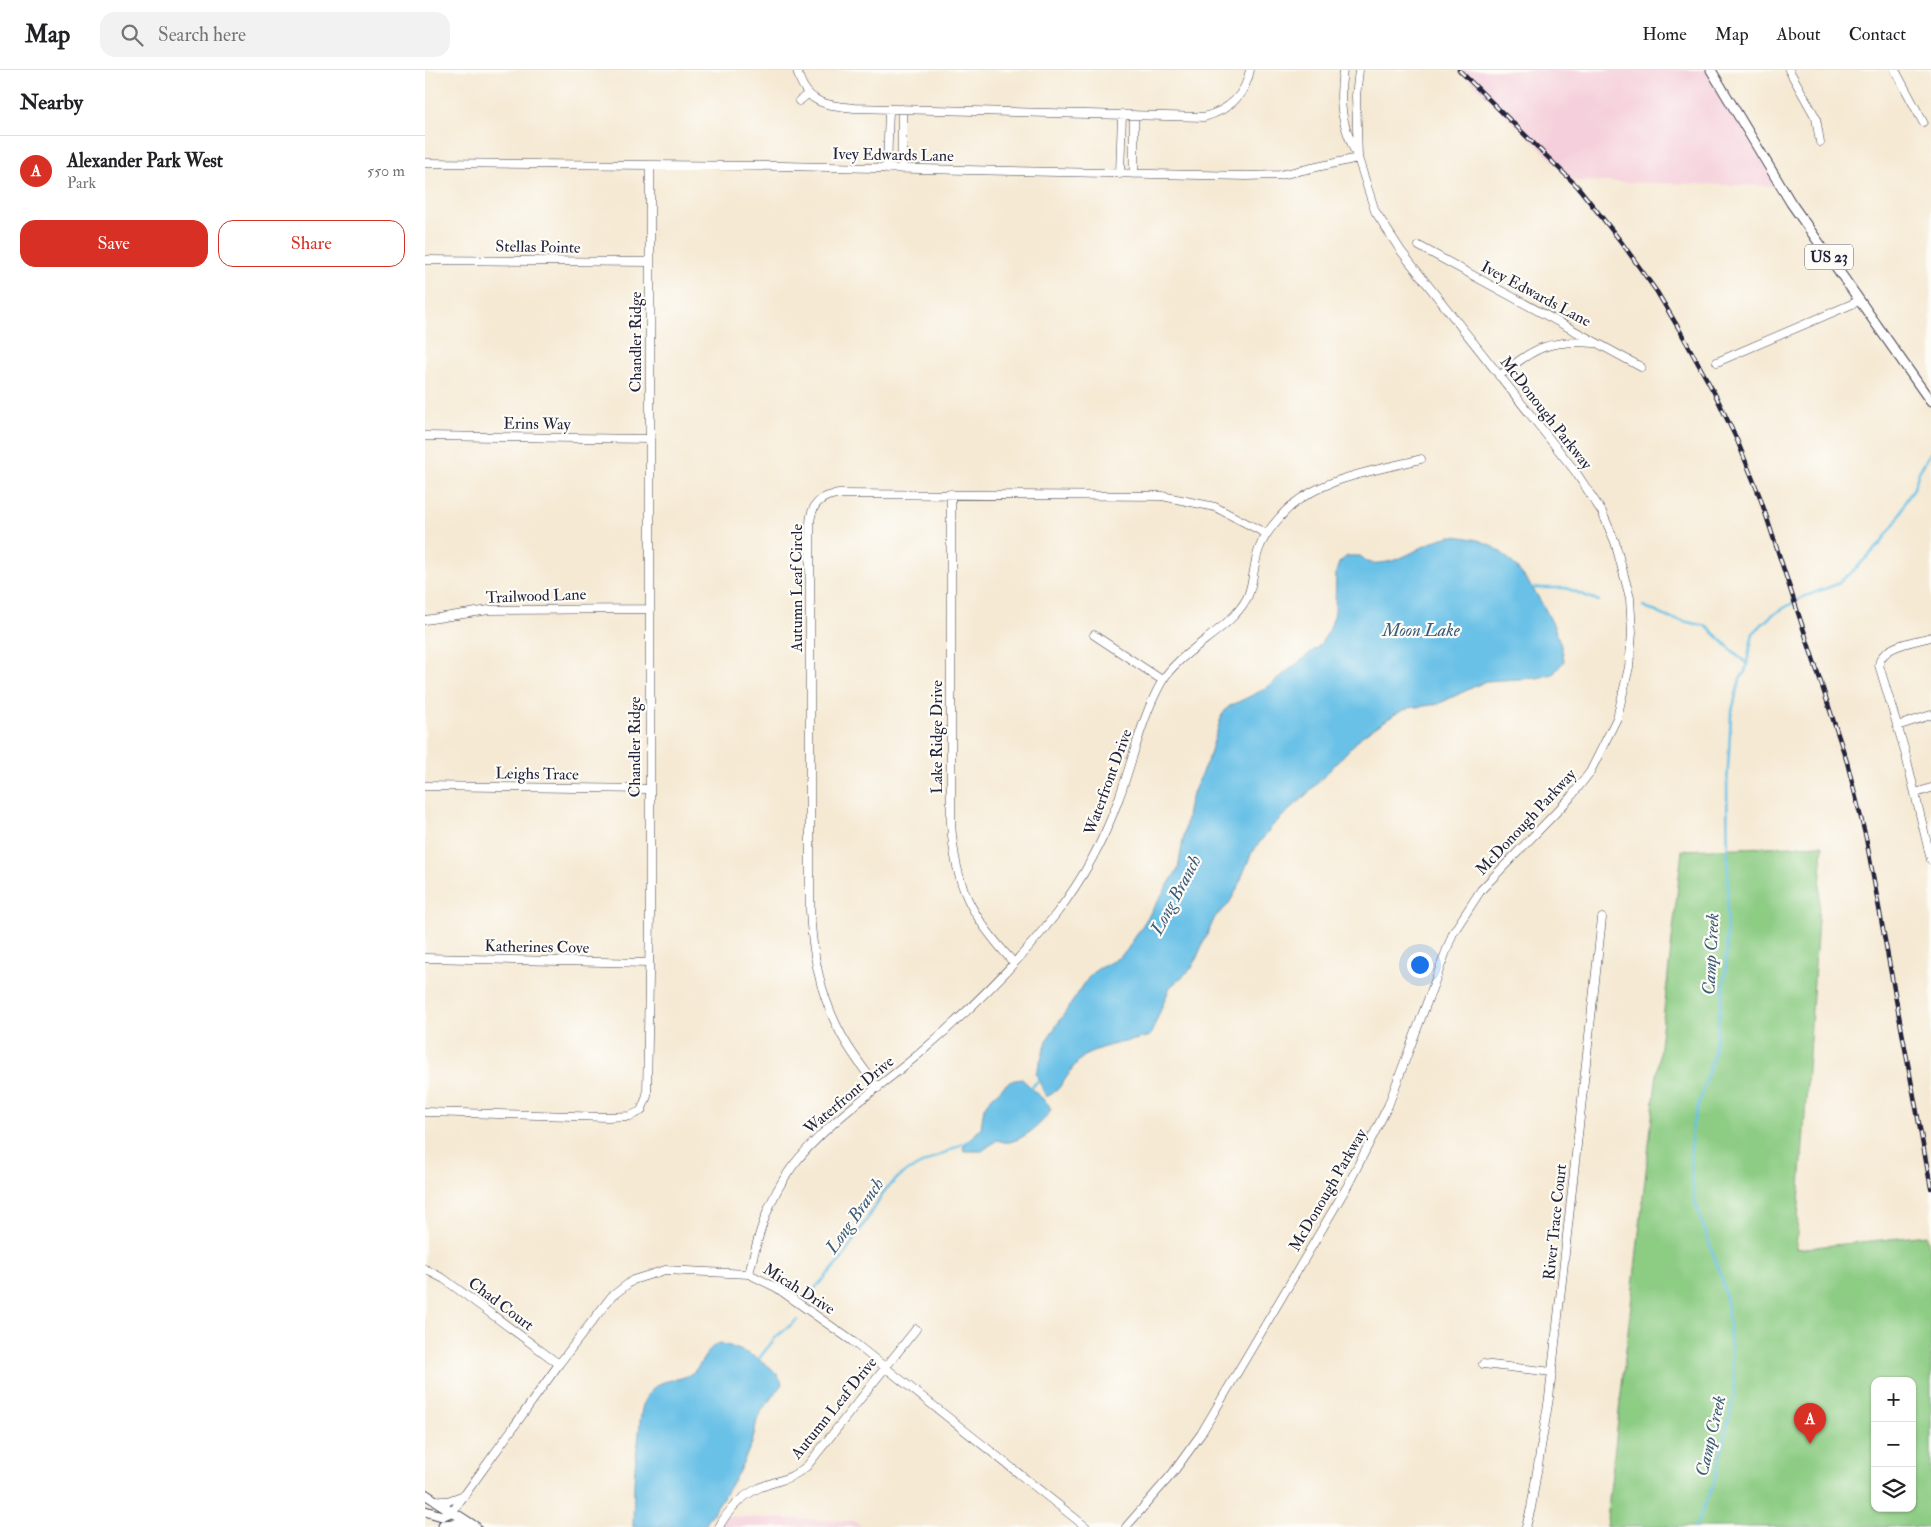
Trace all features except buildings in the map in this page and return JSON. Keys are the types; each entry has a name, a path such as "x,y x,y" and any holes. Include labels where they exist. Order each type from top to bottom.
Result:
{"main road":[{"name":"US 23","path":"1711,70 1791,202 1859,301 1928,390 1931,402"},
{"path":"425,1494 476,1527"},
{"path":"425,1512 442,1516 453,1511"},
{"path":"425,1512 444,1526 462,1523 476,1527"}],"street":[{"path":"797,70 801,85 808,94 825,105 889,109 1204,117 1218,113 1236,101 1248,80 1250,70"},
{"path":"1343,70 1341,107 1343,128 1358,158"},
{"name":"McDonough Parkway","path":"1126,1527 1172,1474 1201,1434 1359,1167 1388,1106 1442,957 1460,920 1493,877 1580,786 1597,760 1617,718 1626,683 1632,633 1627,582 1615,542 1605,518 1585,484 1401,251 1375,211 1358,158 1356,96 1359,70"},
{"path":"1789,70 1815,118 1820,142"},
{"path":"1895,70 1923,122"},
{"path":"799,101 808,94"},
{"path":"887,169 889,109"},
{"path":"902,109 902,169"},
{"path":"1120,174 1122,114"},
{"path":"1134,115 1134,174"},
{"name":"Ivey Edwards Lane","path":"425,163 1280,175 1358,158"},
{"name":"Chandler Ridge","path":"425,1112 630,1116 641,1111 647,1096 650,165"},
{"name":"Ivey Edwards Lane","path":"1419,246 1641,366"},
{"name":"Stellas Pointe","path":"425,260 650,262"},
{"path":"1717,362 1859,301"},
{"path":"1499,376 1527,354 1549,344 1569,341 1597,343"},
{"name":"Erins Way","path":"425,436 649,439"},
{"name":"Waterfront Drive","path":"749,1274 763,1220 774,1195 792,1167 812,1143 956,1021 1013,963 1057,913 1093,857 1120,797 1148,710 1162,680 1191,651 1237,612 1247,598 1259,550 1267,534 1281,515 1311,493 1328,484 1421,459"},
{"name":"Lake Ridge Drive","path":"951,494 951,823 954,858 958,877 971,907 991,938 1013,963"},
{"name":"Autumn Leaf Circle","path":"878,1088 838,1030 820,980 812,939 810,910 811,518 819,501 832,495 1162,496 1215,507 1267,534"},
{"name":"Trailwood Lane","path":"425,620 489,610 649,609"},
{"path":"1095,635 1162,680"},
{"path":"1931,637 1889,650 1880,658 1879,670 1929,835 1931,860"},
{"path":"1897,726 1931,715"},
{"name":"Leighs Trace","path":"425,786 648,789"},
{"path":"1916,792 1931,788"},
{"name":"River Trace Court","path":"1526,1527 1531,1508 1552,1372 1602,918"},
{"name":"Katherines Cove","path":"425,958 648,963"},
{"name":"Chad Court","path":"425,1269 445,1279 559,1364"},
{"name":"Micah Drive","path":"453,1511 559,1364 611,1297 633,1280 665,1270 749,1274 777,1288 805,1306 1086,1527"},
{"name":"Autumn Leaf Drive","path":"719,1527 736,1504 747,1495 762,1487 787,1480 807,1466 916,1329"},
{"path":"1483,1364 1552,1372"},
{"path":"434,1500 448,1501 467,1492"}],"shaded area":[{"path":"1459,70 1710,70 1777,186 1574,181"},
{"path":"718,1516 854,1521 862,1527 714,1527"}],"green space":[{"path":"1823,845 1796,1249 1927,1235 1931,1256 1931,1527 1606,1527 1682,850"}],"water":[{"name":"Moon Lake","path":"1451,536 1472,539 1492,546 1504,554 1515,566 1548,614 1556,631 1564,661 1553,674 1537,678 1486,681 1438,704 1409,708 1397,713 1362,736 1307,794 1274,824 1252,852 1236,891 1228,905 1215,917 1192,968 1170,987 1150,1036 1108,1046 1086,1055 1075,1065 1058,1089 1046,1097 1036,1074 1048,1038 1091,974 1127,950 1178,869 1190,800 1209,757 1222,715 1228,707 1265,689 1319,646 1329,631 1335,613 1336,572 1339,563 1347,556 1360,556 1369,563 1393,561"},
{"path":"1022,1079 1051,1109 1044,1120 1027,1134 1015,1140 1006,1142 997,1140 982,1151 964,1151 963,1147 981,1128 984,1107 990,1099 1010,1081"},
{"path":"720,1343 756,1358 773,1370 782,1384 762,1410 757,1420 752,1443 738,1473 704,1527 633,1527 635,1464 641,1412 646,1398 660,1383 688,1376 696,1369 708,1352"}],"waterway":[{"name":"Camp Creek","path":"1695,1527 1714,1483 1735,1392 1727,1305 1722,1279 1695,1202 1690,1159 1692,1127 1714,1053 1726,970 1727,785 1731,715 1740,679 1745,672 1753,633 1772,615 1803,597 1835,585 1851,573 1880,544 1899,517 1905,502 1914,488 1919,472 1931,452"},
{"name":"Long Branch","path":"1528,588 1566,588 1599,601"},
{"name":"Long Branch","path":"1643,606 1669,618 1706,626 1747,664"},
{"name":"Long Branch","path":"1030,1089 1040,1079"},
{"name":"Long Branch","path":"810,1299 816,1287 841,1260 886,1189 902,1174 972,1139"},
{"name":"Long Branch","path":"757,1361 776,1337 797,1320"}],"railway":[{"path":"1459,70 1578,187 1622,243 1657,292 1679,329 1716,396 1737,440 1760,497 1847,762 1866,838 1931,1188"}],"place":[{"name":"Alexander Park West","path":"1810,1444"}]}
